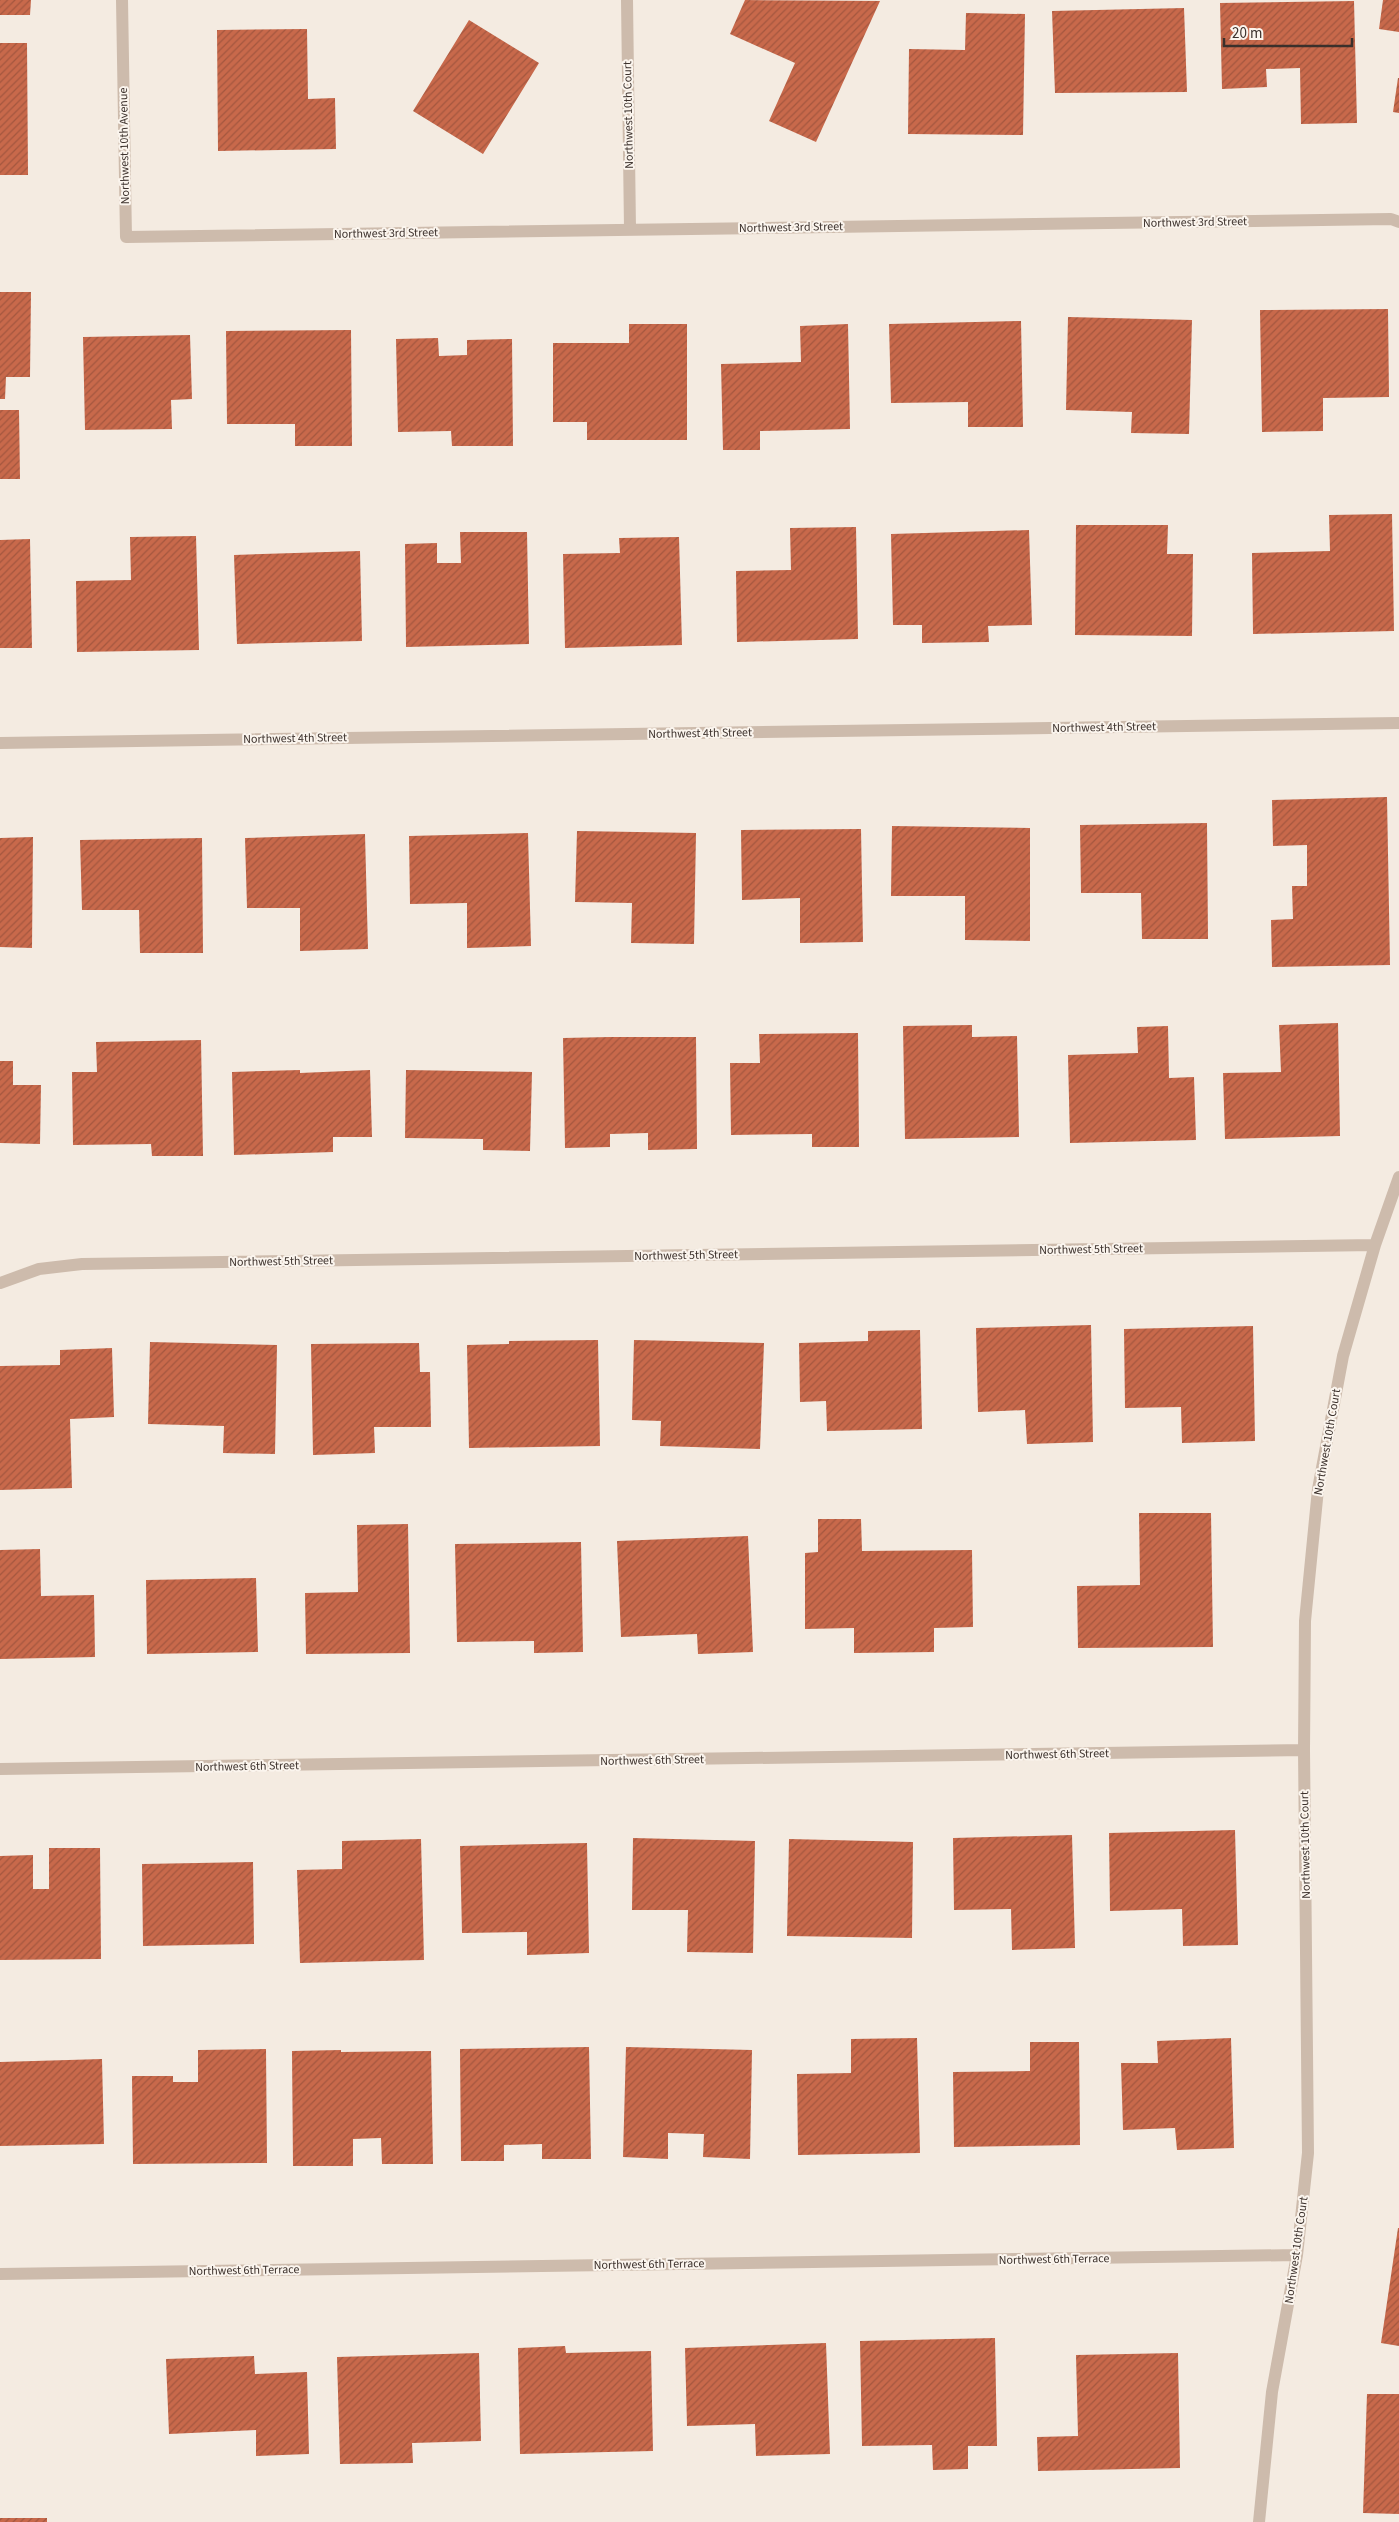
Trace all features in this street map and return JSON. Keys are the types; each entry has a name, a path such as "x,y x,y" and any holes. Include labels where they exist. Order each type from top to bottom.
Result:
{"street":[{"name":"Northwest 10th Avenue","path":"122,0 126,237 182,236"},
{"name":"Northwest 10th Court","path":"627,0 630,229"},
{"name":"Northwest 3rd Street","path":"182,236 1391,219 1399,222"},
{"name":"Northwest 4th Street","path":"0,743 1399,723"},
{"name":"Northwest 10th Court","path":"1260,2522 1272,2392 1297,2255 1308,2153 1304,1750 1305,1620 1318,1489 1343,1356 1375,1245 1399,1177"},
{"name":"Northwest 5th Street","path":"0,1283 38,1269 82,1264 1375,1245"},
{"name":"Northwest 6th Street","path":"0,1769 1304,1750"},
{"name":"Northwest 6th Terrace","path":"0,2274 1297,2255"}],"building":[{"path":"0,0 31,0 30,15 0,15"},
{"path":"745,0 880,1 816,142 769,121 795,63 730,34"},
{"path":"1383,0 1399,0 1399,32 1379,29"},
{"path":"1354,1 1357,123 1301,124 1300,68 1266,69 1267,87 1222,89 1220,3"},
{"path":"1184,8 1187,92 1055,93 1052,11"},
{"path":"966,13 1025,14 1023,135 908,134 909,49 965,50"},
{"path":"469,20 539,63 483,154 413,111"},
{"path":"307,29 308,99 335,98 336,149 218,151 217,30"},
{"path":"0,43 27,43 28,175 0,175"},
{"path":"1399,78 1399,113 1393,112"},
{"path":"0,292 31,292 30,377 6,377 5,399 0,399"},
{"path":"1388,309 1389,397 1323,398 1323,431 1262,432 1260,310"},
{"path":"1068,317 1192,320 1189,434 1131,433 1132,412 1066,410"},
{"path":"1021,321 1023,427 968,427 968,402 891,403 889,324"},
{"path":"629,324 687,324 687,440 587,440 587,422 553,422 553,343 629,343"},
{"path":"848,324 850,429 760,431 760,450 723,450 721,364 801,362 800,326"},
{"path":"351,330 352,446 295,446 295,424 227,424 226,331"},
{"path":"190,335 192,399 171,400 172,429 85,430 83,337"},
{"path":"438,338 439,356 467,355 467,340 512,339 513,446 452,446 451,431 398,432 396,339"},
{"path":"0,410 19,410 20,479 0,479"},
{"path":"1392,514 1394,631 1253,634 1252,553 1330,551 1329,515"},
{"path":"1076,525 1168,525 1167,554 1193,554 1192,636 1075,635"},
{"path":"856,527 858,639 737,642 736,571 791,570 790,528"},
{"path":"1029,530 1032,625 988,626 989,642 922,643 922,625 893,625 891,534"},
{"path":"460,532 527,532 529,644 406,647 405,544 437,543 437,563 461,563"},
{"path":"196,536 199,650 77,652 76,581 131,580 130,537"},
{"path":"679,537 682,645 565,648 563,554 620,553 619,538"},
{"path":"30,539 32,648 0,648 0,540"},
{"path":"360,551 362,641 237,644 234,555"},
{"path":"1387,797 1390,965 1272,967 1271,920 1293,919 1292,886 1307,886 1307,845 1273,846 1272,800"},
{"path":"1207,823 1208,939 1142,939 1141,893 1081,893 1080,825"},
{"path":"892,826 1030,828 1030,941 965,940 965,896 891,896"},
{"path":"861,829 863,942 800,943 800,898 742,900 741,830"},
{"path":"577,831 696,833 694,944 631,943 632,903 575,902"},
{"path":"528,833 531,946 467,948 467,903 410,904 409,836"},
{"path":"365,834 368,949 300,951 300,908 247,908 245,838"},
{"path":"33,837 32,948 0,947 0,838"},
{"path":"202,838 203,953 140,953 139,910 82,910 80,840"},
{"path":"1338,1023 1340,1136 1225,1139 1223,1073 1281,1072 1279,1025"},
{"path":"972,1025 972,1037 1017,1036 1019,1137 905,1139 903,1026"},
{"path":"1168,1026 1169,1078 1194,1077 1196,1140 1070,1143 1068,1055 1138,1053 1137,1027"},
{"path":"858,1033 859,1147 812,1147 812,1134 731,1135 730,1063 760,1063 759,1034"},
{"path":"696,1037 697,1149 648,1150 648,1133 610,1134 610,1147 565,1148 563,1038"},
{"path":"201,1040 203,1156 152,1156 151,1144 73,1145 72,1072 97,1072 96,1042"},
{"path":"0,1061 13,1061 13,1085 41,1085 40,1144 0,1143"},
{"path":"300,1070 300,1073 370,1070 372,1137 333,1137 333,1152 234,1155 232,1072"},
{"path":"406,1070 532,1072 530,1151 483,1150 483,1139 405,1138"},
{"path":"1091,1325 1093,1442 1027,1444 1025,1410 978,1412 976,1328"},
{"path":"1253,1326 1255,1441 1182,1443 1181,1407 1125,1408 1124,1329"},
{"path":"920,1330 922,1429 827,1431 826,1401 800,1402 799,1343 868,1341 868,1331"},
{"path":"598,1340 600,1446 469,1448 467,1345 509,1344 509,1341"},
{"path":"634,1340 764,1343 760,1449 660,1446 661,1421 632,1420"},
{"path":"150,1342 277,1345 275,1454 223,1453 224,1426 148,1424"},
{"path":"419,1343 420,1372 430,1372 431,1427 374,1427 375,1453 313,1455 311,1344"},
{"path":"112,1348 114,1417 70,1419 72,1488 0,1490 0,1366 60,1365 60,1350"},
{"path":"1139,1513 1211,1513 1213,1647 1078,1648 1077,1586 1140,1585"},
{"path":"818,1519 861,1519 862,1551 972,1550 973,1627 934,1628 934,1652 854,1653 854,1628 805,1629 805,1553 818,1552"},
{"path":"408,1524 410,1653 306,1654 305,1593 358,1592 357,1525"},
{"path":"748,1536 753,1652 698,1654 697,1634 621,1637 617,1541"},
{"path":"581,1542 583,1652 534,1653 534,1641 457,1642 455,1544"},
{"path":"40,1549 41,1596 94,1595 95,1657 0,1659 0,1550"},
{"path":"256,1578 258,1652 147,1654 146,1580"},
{"path":"1235,1830 1238,1945 1183,1946 1182,1909 1110,1911 1109,1833"},
{"path":"1072,1835 1075,1948 1012,1950 1011,1909 954,1910 953,1838"},
{"path":"633,1838 755,1841 753,1953 687,1952 688,1910 632,1910"},
{"path":"421,1839 424,1960 300,1963 297,1870 342,1869 342,1841"},
{"path":"789,1839 913,1842 912,1938 787,1936"},
{"path":"587,1843 589,1953 527,1955 527,1932 462,1933 460,1846"},
{"path":"49,1848 100,1848 101,1959 0,1960 0,1856 33,1855 33,1889 49,1889"},
{"path":"253,1862 254,1944 143,1946 142,1864"},
{"path":"917,2038 920,2153 798,2155 797,2074 851,2073 851,2039"},
{"path":"1231,2038 1234,2148 1177,2150 1175,2128 1123,2130 1121,2063 1158,2063 1157,2041"},
{"path":"1030,2042 1079,2042 1080,2145 954,2147 953,2072 1030,2071"},
{"path":"589,2047 591,2159 542,2159 542,2144 504,2145 504,2161 461,2161 460,2049"},
{"path":"626,2047 752,2050 750,2159 703,2157 704,2134 668,2133 668,2159 623,2157"},
{"path":"266,2049 267,2163 133,2164 132,2076 173,2076 173,2082 198,2082 198,2050"},
{"path":"341,2050 341,2052 431,2051 433,2164 382,2164 381,2138 353,2139 353,2166 293,2166 292,2051"},
{"path":"102,2059 104,2144 0,2146 0,2062"},
{"path":"1399,2228 1399,2346 1381,2343"},
{"path":"995,2338 997,2446 968,2446 968,2469 933,2470 932,2445 862,2446 860,2341"},
{"path":"826,2343 830,2454 756,2456 755,2424 687,2426 685,2348"},
{"path":"565,2346 566,2353 651,2351 653,2451 520,2454 518,2348"},
{"path":"479,2353 481,2441 412,2443 413,2463 340,2464 337,2357"},
{"path":"1178,2353 1180,2468 1038,2471 1037,2437 1078,2436 1076,2355"},
{"path":"254,2356 255,2374 307,2372 309,2454 256,2456 256,2430 169,2434 166,2359"},
{"path":"1367,2394 1399,2394 1399,2514 1363,2513"},
{"path":"0,2518 47,2518 47,2522 0,2522"}]}
